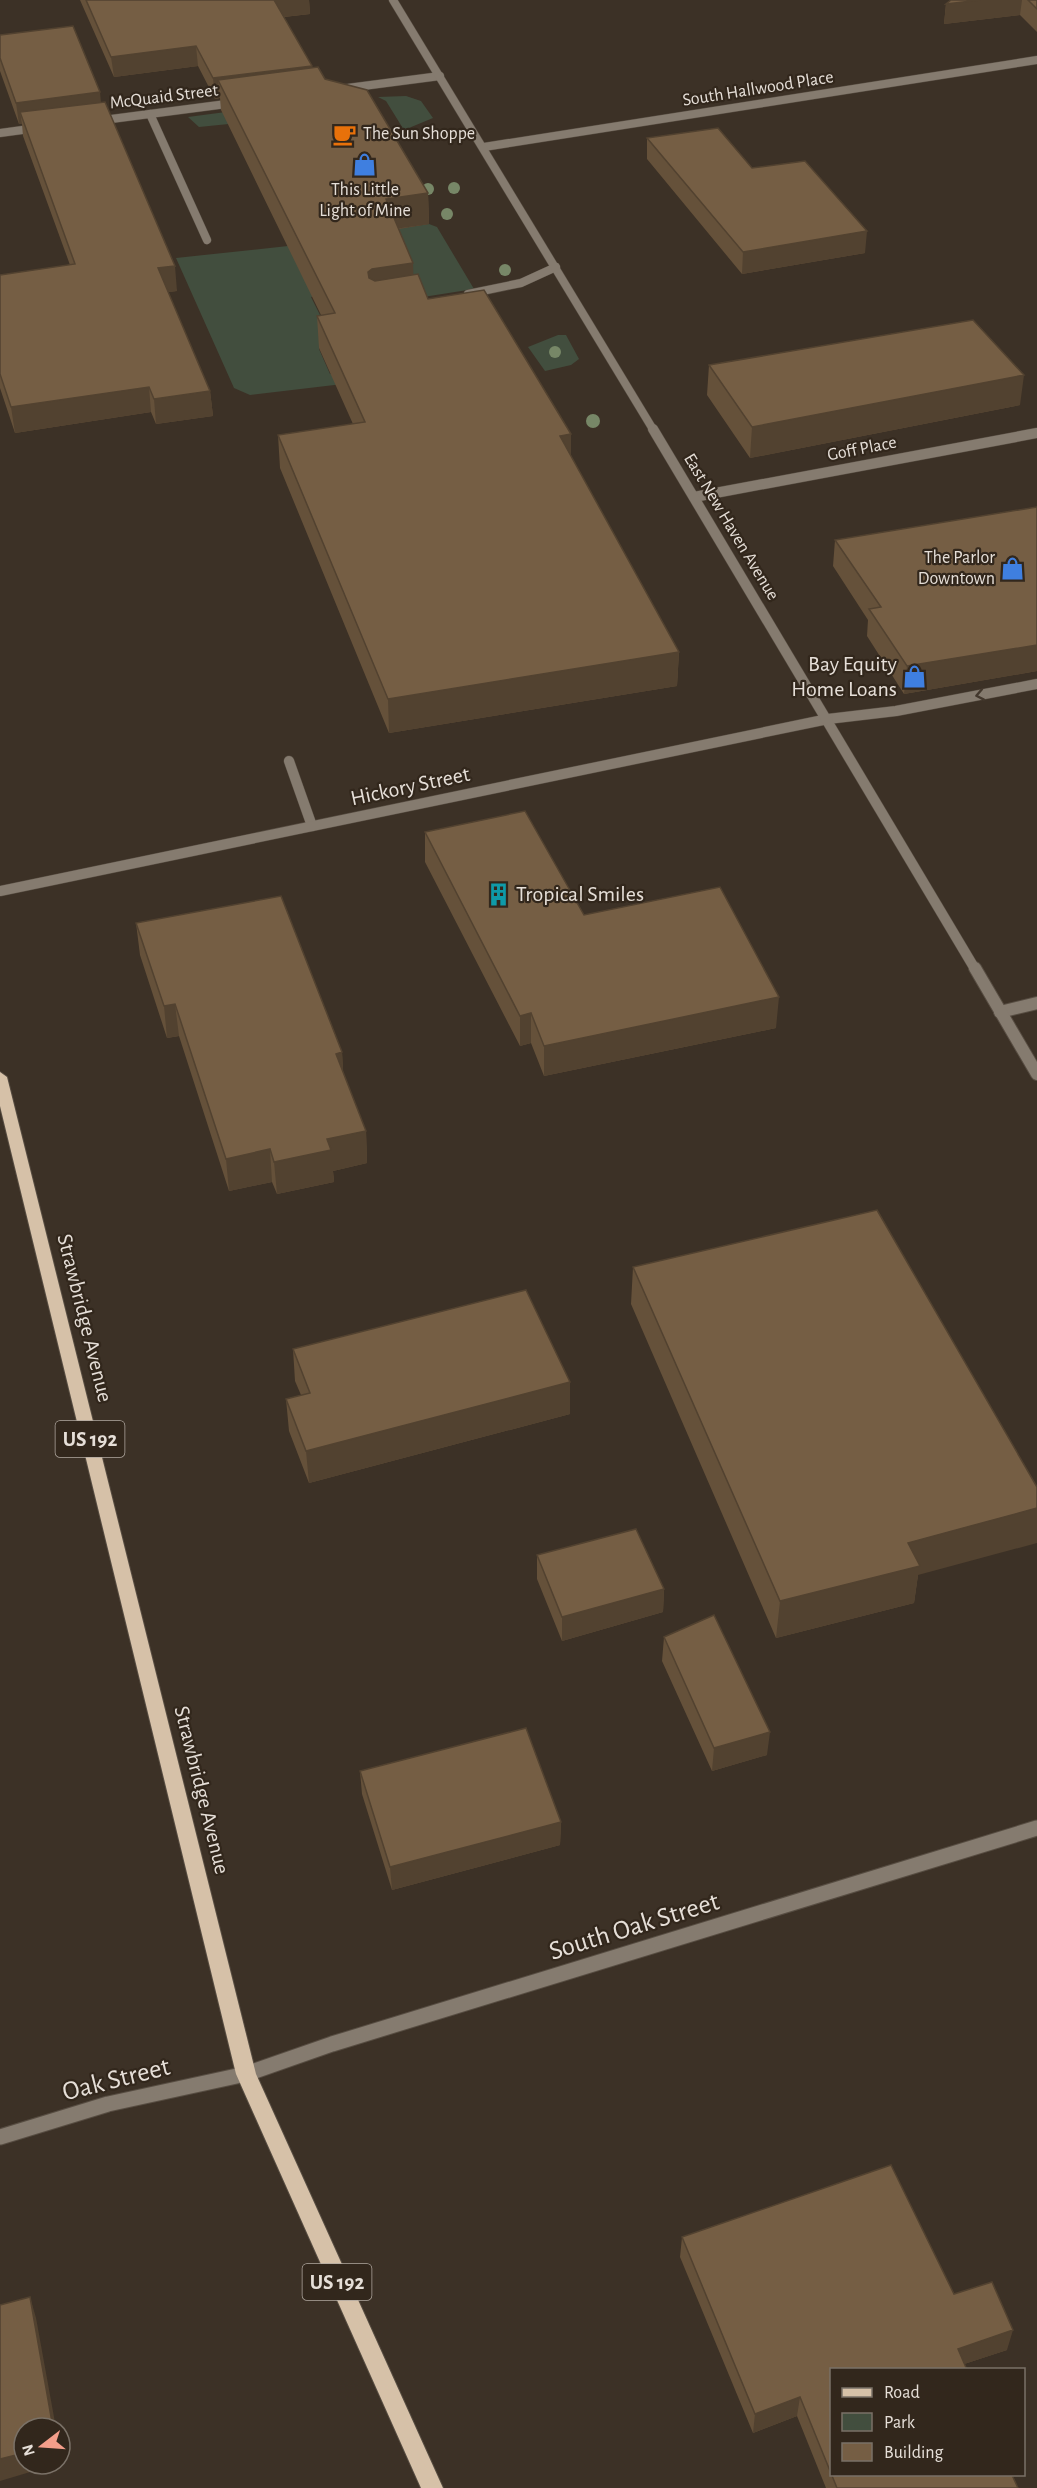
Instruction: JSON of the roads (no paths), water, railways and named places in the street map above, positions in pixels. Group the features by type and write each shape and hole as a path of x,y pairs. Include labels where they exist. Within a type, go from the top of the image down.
{"main road":[{"name":"Strawbridge Avenue","path":"0,1077 246,2074 432,2488"}],"street":[{"name":"East New Haven Avenue","path":"393,0 828,719 1037,1074"},
{"name":"South Hallwood Place","path":"484,147 1037,60"},
{"path":"335,90 440,76"},
{"name":"McQuaid Street","path":"81,123 242,102"},
{"path":"150,114 207,240"},
{"path":"0,133 46,127"},
{"path":"463,295 521,283 556,267"},
{"name":"Goff Place","path":"694,497 1037,433"},
{"name":"Hickory Street","path":"0,891 828,719 896,711 1037,684"},
{"path":"289,761 312,826"},
{"path":"1000,1012 1037,1003"},
{"name":"South Oak Street","path":"246,2074 332,2044 1037,1828"},
{"name":"Oak Street","path":"0,2137 108,2104 246,2074"}],"place":[{"name":"The Sun Shoppe","path":"345,134"},
{"name":"This Little Light of Mine","path":"365,164"},
{"name":"The Parlor Downtown","path":"1013,568"},
{"name":"Bay Equity Home Loans","path":"915,677"},
{"name":"Tropical Smiles","path":"498,894"}]}
